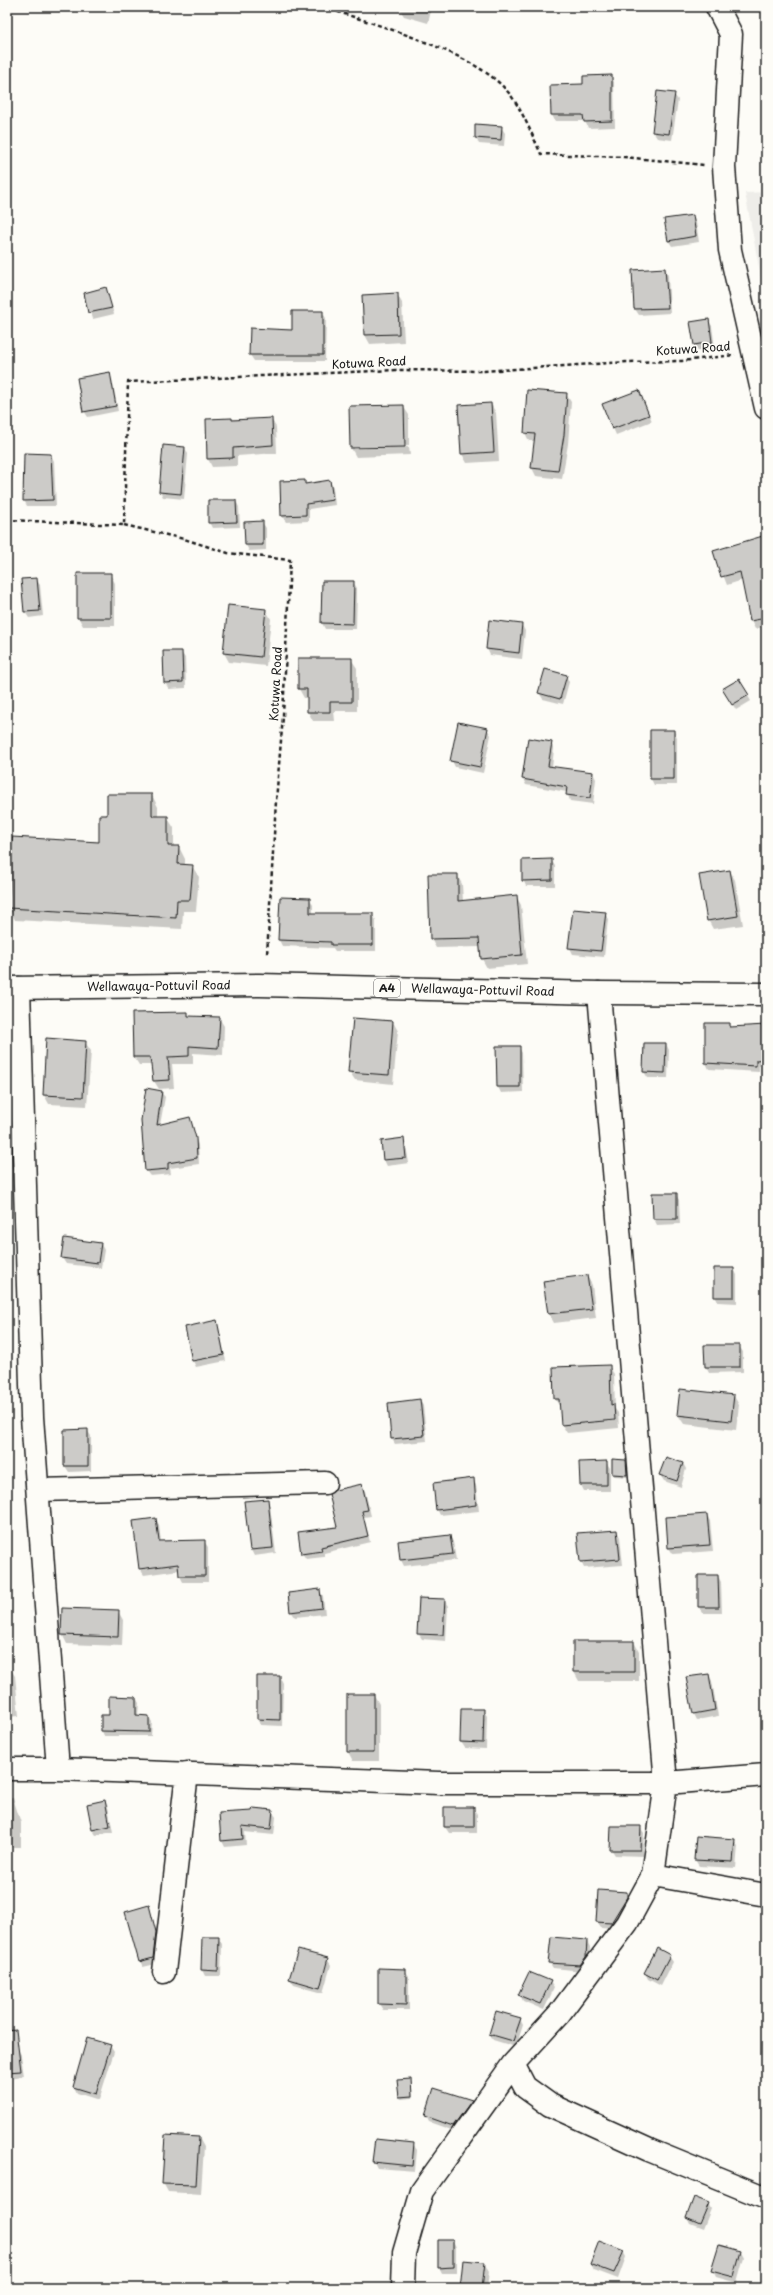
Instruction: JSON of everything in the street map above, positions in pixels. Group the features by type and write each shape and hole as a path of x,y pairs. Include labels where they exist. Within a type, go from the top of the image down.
{"main road":[{"path":"717,7 731,34 724,166 730,250 766,408"},
{"name":"Wellawaya-Pottuvil Road","path":"13,988 259,985 599,993 766,994"},
{"path":"13,988 32,1417 58,1769"},
{"path":"403,2288 404,2253 422,2192 513,2064 559,2014 627,1923 653,1876 666,1783 599,993"},
{"path":"38,1490 324,1483"},
{"path":"7,1769 188,1773 439,1783 666,1783 766,1775"},
{"path":"164,1972 188,1773"},
{"path":"653,1876 766,1896"},
{"path":"513,2064 526,2087 550,2105 649,2150 766,2198"}],"path":[{"path":"324,7 431,45 481,68 508,92 541,154 624,157 724,166"},
{"name":"Kotuwa Road","path":"124,525 128,382 396,370 483,371 627,362 682,361 754,353"},
{"name":"Kotuwa Road","path":"7,520 124,525 184,539 228,553 290,560 284,709 276,801 267,955"}],"shaded area":[{"path":"766,192 766,304 745,193"}],"building":[{"path":"612,75 612,121 584,122 583,115 551,115 550,85 583,84 583,76"},
{"path":"657,91 675,93 669,134 652,132"},
{"path":"475,124 502,126 501,140 475,138"},
{"path":"693,215 696,236 668,241 664,219"},
{"path":"665,268 668,308 634,309 632,270"},
{"path":"106,287 112,308 88,313 84,293"},
{"path":"398,293 399,334 364,335 362,295"},
{"path":"292,311 323,311 323,355 249,355 250,328 292,330"},
{"path":"709,319 712,342 694,345 690,322"},
{"path":"110,372 116,406 83,412 77,378"},
{"path":"527,390 567,393 564,435 558,471 531,468 535,434 524,433"},
{"path":"639,390 649,415 612,429 602,404"},
{"path":"491,403 494,452 461,454 458,405"},
{"path":"404,405 405,447 350,448 349,406"},
{"path":"232,418 232,420 272,418 273,445 233,448 233,458 207,459 206,419"},
{"path":"163,445 185,447 181,494 159,492"},
{"path":"24,453 51,454 53,500 23,501"},
{"path":"305,480 305,484 330,480 333,500 306,504 306,515 281,516 280,481"},
{"path":"208,500 236,500 237,522 208,523"},
{"path":"263,521 263,545 245,545 244,522"},
{"path":"766,535 766,618 750,621 740,572 721,577 713,551"},
{"path":"77,573 111,573 111,618 77,618"},
{"path":"37,578 40,611 24,612 21,579"},
{"path":"322,581 354,581 353,624 321,623"},
{"path":"228,605 266,609 261,657 223,653"},
{"path":"489,620 522,624 519,653 486,649"},
{"path":"163,651 182,651 183,682 164,683"},
{"path":"298,658 352,658 352,702 330,702 330,712 307,712 307,689 298,689"},
{"path":"545,669 567,675 560,699 538,693"},
{"path":"739,679 749,695 732,705 722,689"},
{"path":"458,722 488,728 480,767 450,761"},
{"path":"650,730 674,730 674,779 650,779"},
{"path":"528,738 552,742 548,766 593,772 590,798 566,795 567,787 522,779"},
{"path":"107,794 152,794 152,816 168,816 168,846 179,846 178,864 193,865 190,900 177,900 176,918 8,908 12,837 99,842 99,815 107,815"},
{"path":"552,859 552,880 522,881 522,860"},
{"path":"730,870 738,916 707,921 699,875"},
{"path":"428,874 458,874 458,901 517,895 522,955 481,959 479,938 430,939"},
{"path":"280,897 310,898 310,913 373,913 373,945 331,945 331,942 278,940"},
{"path":"573,909 606,912 601,951 568,948"},
{"path":"188,1012 188,1016 220,1017 218,1048 189,1046 189,1056 168,1057 170,1080 153,1081 150,1057 133,1057 132,1013"},
{"path":"353,1018 393,1021 389,1075 348,1072"},
{"path":"705,1023 730,1023 730,1027 766,1025 766,1059 756,1060 756,1066 705,1063"},
{"path":"46,1038 86,1041 83,1097 43,1095"},
{"path":"644,1043 666,1043 665,1073 643,1072"},
{"path":"496,1046 520,1046 520,1087 497,1087"},
{"path":"146,1088 162,1091 157,1125 190,1117 196,1138 197,1158 168,1163 168,1169 145,1171 141,1120"},
{"path":"404,1138 406,1158 383,1160 381,1141"},
{"path":"652,1193 677,1193 677,1219 653,1219"},
{"path":"64,1238 101,1243 98,1263 61,1258"},
{"path":"714,1268 734,1268 734,1297 714,1297"},
{"path":"587,1275 592,1309 548,1314 543,1281"},
{"path":"217,1320 224,1355 192,1361 185,1327"},
{"path":"704,1345 740,1345 740,1367 705,1367"},
{"path":"610,1365 611,1405 614,1404 615,1420 561,1425 559,1399 554,1399 553,1367"},
{"path":"680,1389 734,1395 731,1421 677,1415"},
{"path":"420,1399 424,1436 391,1439 388,1403"},
{"path":"88,1429 88,1466 64,1466 64,1430"},
{"path":"666,1457 683,1463 677,1481 659,1475"},
{"path":"612,1459 626,1460 627,1475 612,1474"},
{"path":"607,1461 607,1485 580,1485 579,1462"},
{"path":"474,1478 476,1505 436,1510 433,1483"},
{"path":"362,1484 368,1510 362,1511 368,1536 321,1547 322,1551 301,1554 298,1532 337,1527 329,1494 335,1490"},
{"path":"268,1499 273,1548 250,1550 244,1501"},
{"path":"707,1514 710,1545 668,1548 666,1517"},
{"path":"156,1518 159,1541 205,1540 205,1576 179,1576 178,1564 139,1569 133,1521"},
{"path":"617,1530 620,1559 580,1562 577,1533"},
{"path":"450,1535 453,1554 400,1560 398,1541"},
{"path":"698,1575 718,1575 719,1607 698,1607"},
{"path":"320,1589 322,1608 290,1612 288,1593"},
{"path":"419,1598 445,1599 443,1635 417,1634"},
{"path":"62,1608 119,1610 118,1637 61,1635"},
{"path":"573,1641 634,1641 634,1672 573,1672"},
{"path":"709,1674 715,1710 693,1714 686,1677"},
{"path":"257,1676 280,1676 280,1720 257,1719"},
{"path":"347,1694 374,1694 374,1752 347,1752"},
{"path":"109,1696 136,1697 136,1715 149,1716 149,1732 101,1731 101,1715 109,1715"},
{"path":"461,1709 484,1709 483,1743 460,1742"},
{"path":"105,1800 110,1826 92,1830 87,1804"},
{"path":"444,1807 474,1807 474,1827 444,1827"},
{"path":"253,1808 273,1810 271,1829 242,1826 243,1839 221,1841 219,1813 252,1811"},
{"path":"611,1826 641,1826 640,1850 610,1850"},
{"path":"696,1836 735,1839 733,1862 694,1860"},
{"path":"598,1890 627,1892 627,1897 611,1923 596,1922"},
{"path":"149,1905 156,1932 153,1958 139,1962 125,1912"},
{"path":"202,1937 219,1937 218,1971 201,1970"},
{"path":"551,1937 587,1940 586,1957 580,1965 548,1963"},
{"path":"657,1948 670,1955 657,1980 644,1973"},
{"path":"298,1950 328,1958 320,1988 289,1979"},
{"path":"378,1968 406,1969 406,2005 378,2004"},
{"path":"529,1972 551,1981 540,2004 518,1995"},
{"path":"496,2011 521,2018 513,2041 489,2034"},
{"path":"16,2030 21,2071 7,2072 7,2031"},
{"path":"87,2038 111,2045 96,2094 73,2087"},
{"path":"411,2079 412,2096 399,2097 397,2080"},
{"path":"434,2088 472,2100 453,2126 425,2116"},
{"path":"165,2135 199,2137 196,2185 162,2184"},
{"path":"375,2139 414,2143 412,2166 372,2162"},
{"path":"694,2197 709,2203 700,2224 686,2218"},
{"path":"438,2240 453,2240 453,2267 438,2268"},
{"path":"599,2241 624,2251 614,2273 590,2264"},
{"path":"719,2245 741,2251 734,2277 711,2271"},
{"path":"463,2260 485,2262 482,2288 460,2288"}]}
